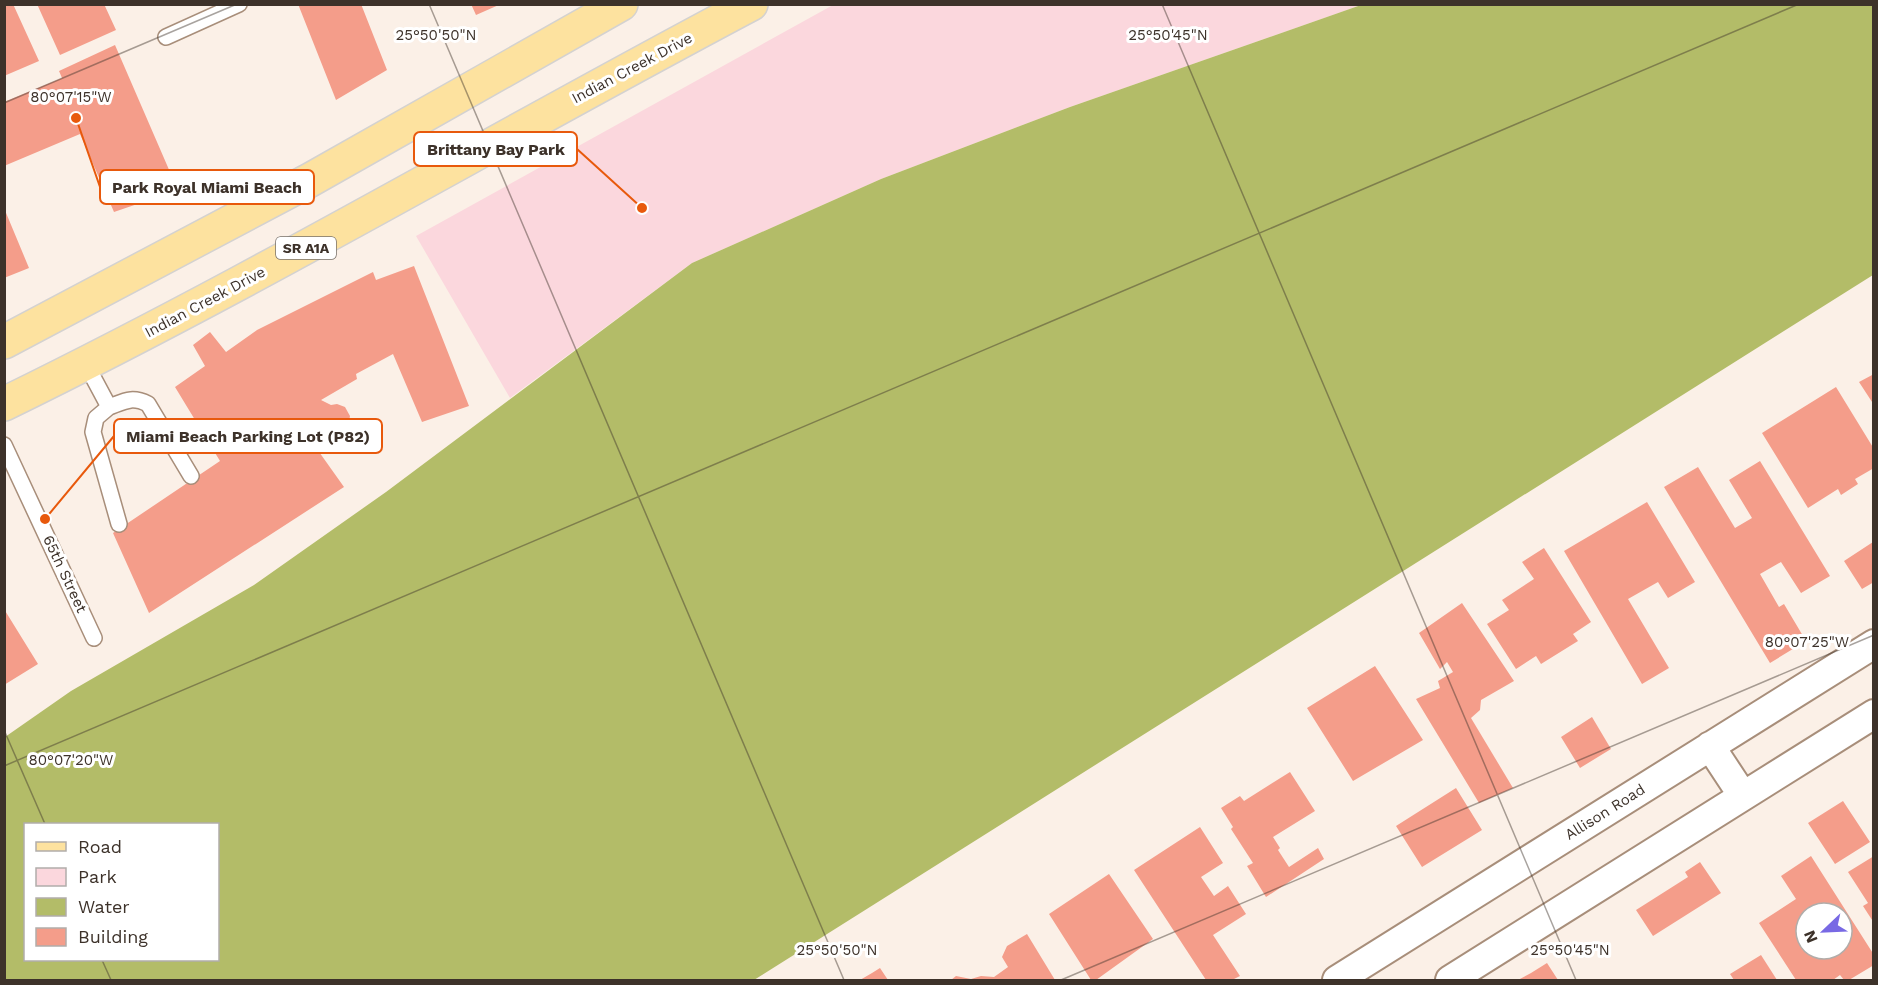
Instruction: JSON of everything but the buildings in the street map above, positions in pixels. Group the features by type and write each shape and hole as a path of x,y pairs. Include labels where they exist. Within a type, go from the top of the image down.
{"main road":[{"path":"4,342 310,180 621,4"},
{"name":"Indian Creek Drive","path":"4,404 86,364 316,243 602,83 751,4"}],"street":[{"name":"Allison Road","path":"1351,977 1710,746 1874,644"},
{"path":"1450,981 1874,714"},
{"path":"1710,746 1743,796"}],"lane":[{"path":"166,37 239,4"},
{"path":"86,364 109,407"},
{"path":"119,524 93,432 96,418 109,407 128,400 139,400 148,404 191,476"},
{"name":"65th Street","path":"4,445 94,638"}],"green space":[{"path":"833,5 1361,5 1070,107 881,179 692,263 510,398 416,236"}],"water":[{"path":"1361,5 1873,5 1873,275 754,980 5,980 5,737 71,691 254,585 386,492 692,263 881,179 1070,107"}],"place":[{"name":"Park Royal Miami Beach","path":"76,118"},
{"name":"Brittany Bay Park","path":"642,208"},
{"name":"Miami Beach Parking Lot (P82)","path":"45,519"}]}
